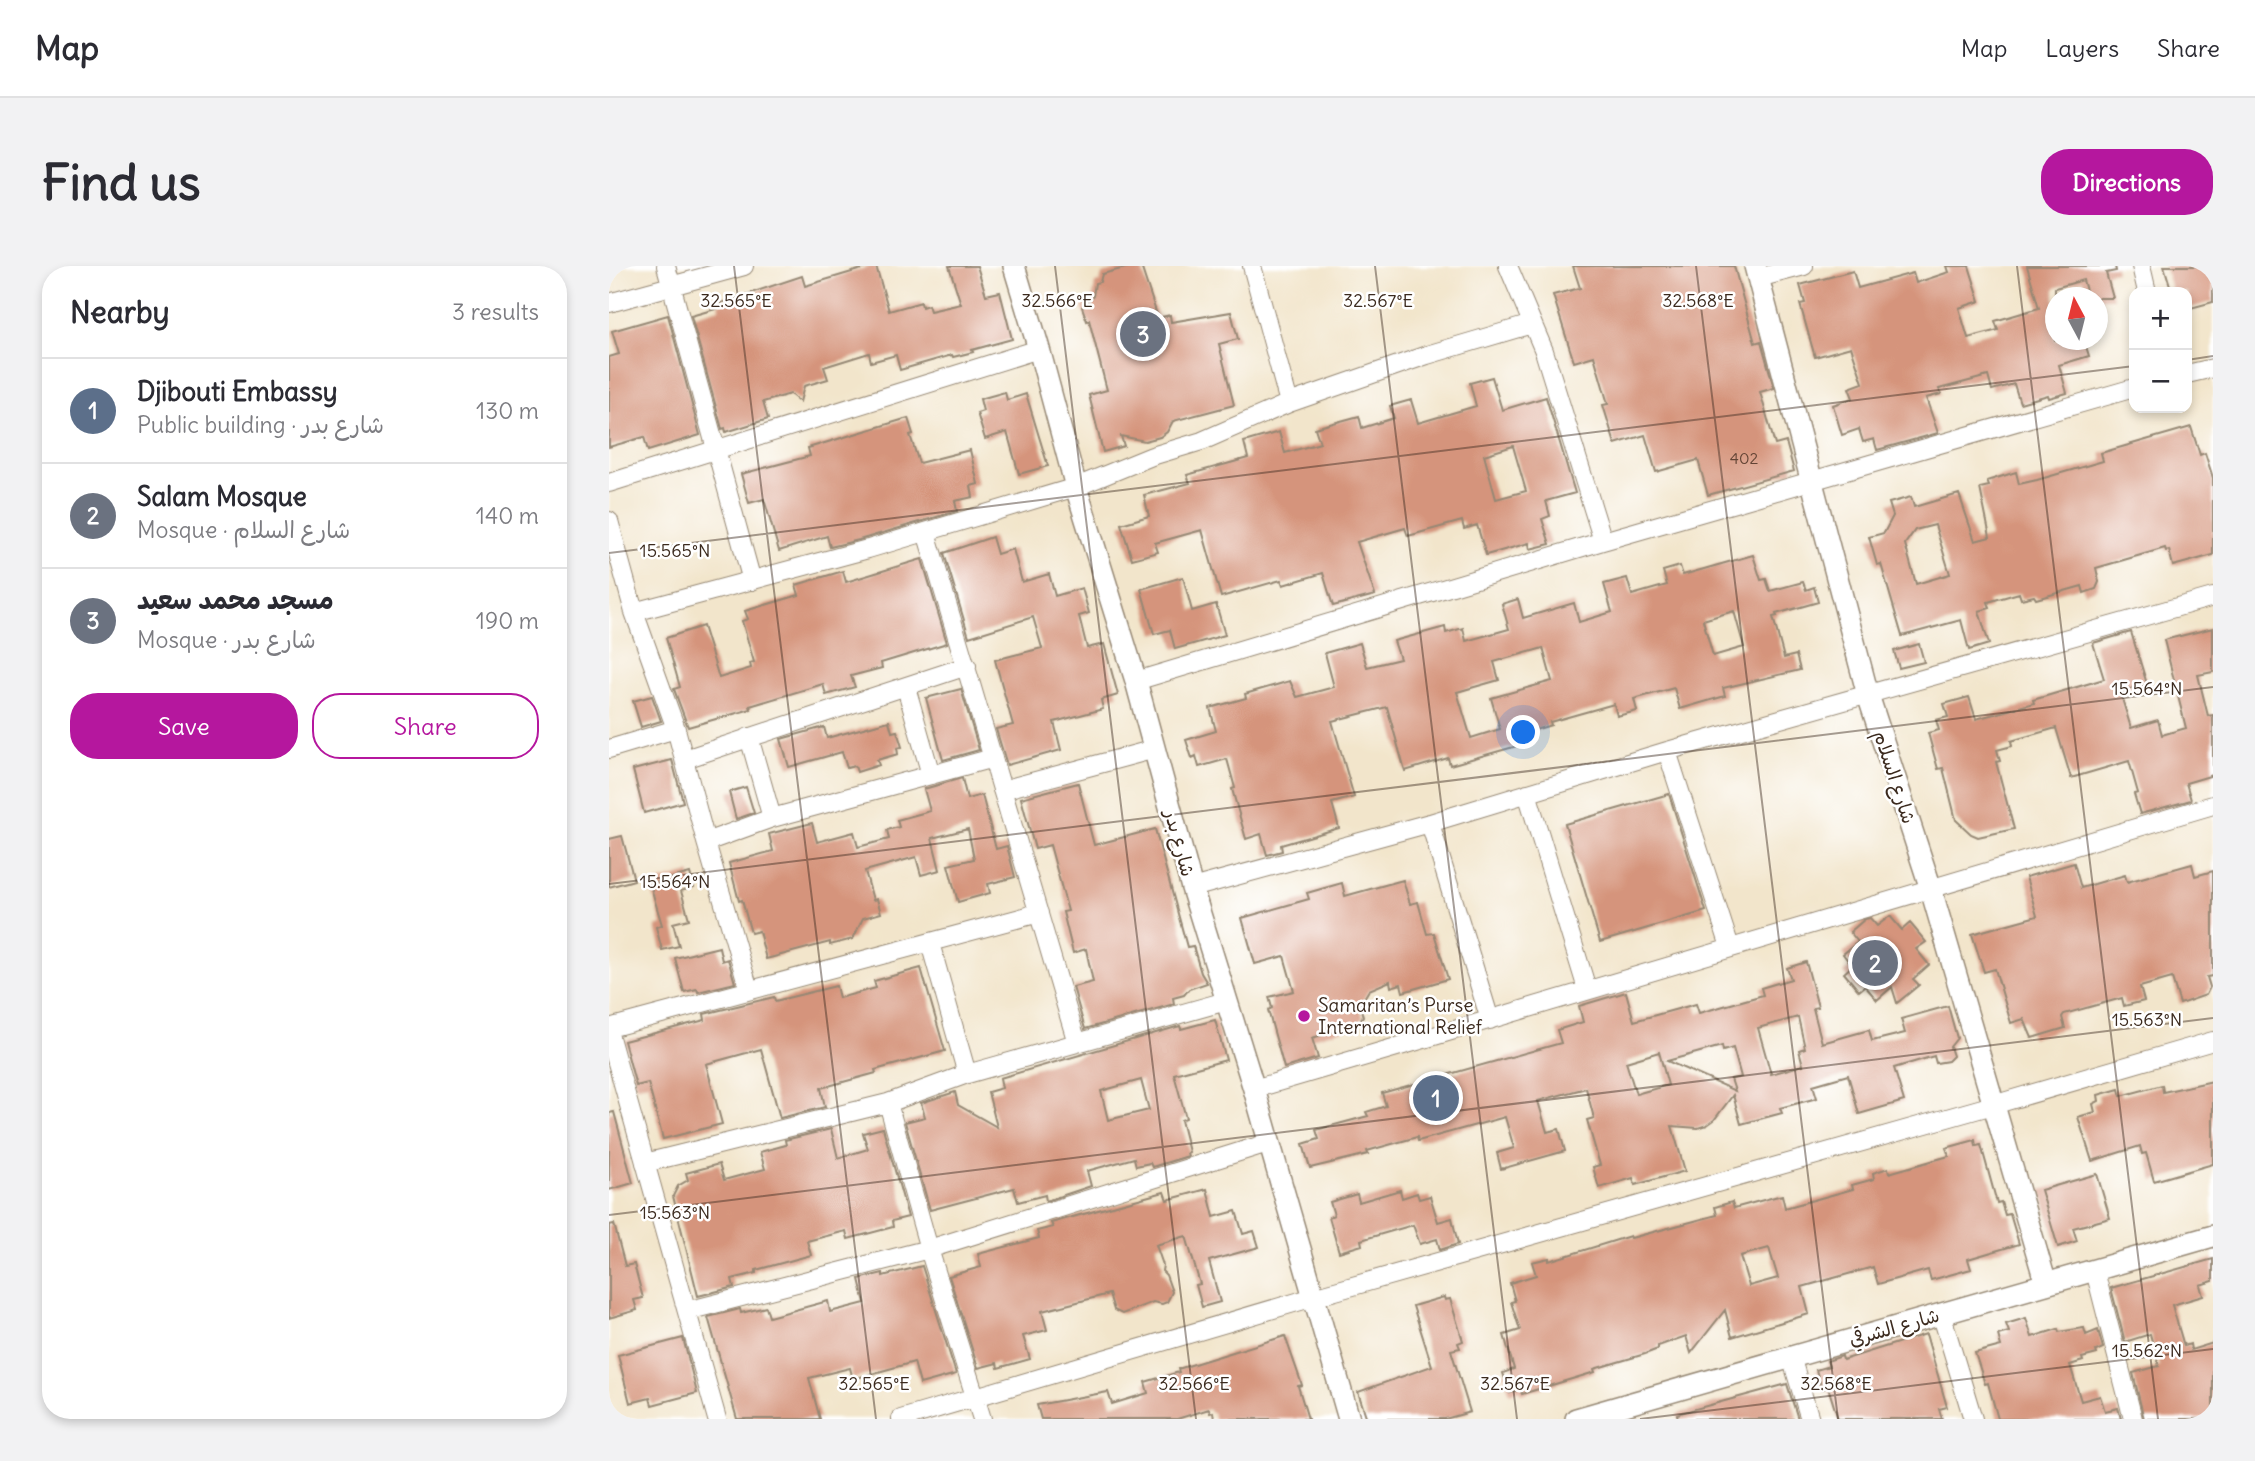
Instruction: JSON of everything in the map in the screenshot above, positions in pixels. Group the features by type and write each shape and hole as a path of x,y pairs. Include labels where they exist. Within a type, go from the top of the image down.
{"street":[{"path":"666,266 752,581"},
{"path":"609,303 744,266"},
{"name":"شارع بدر","path":"1014,266 1076,487 1136,681 1192,888 1254,1089 1349,1419"},
{"path":"1252,266 1289,403"},
{"path":"1508,266 1544,351 1603,541"},
{"path":"1756,272 1804,266"},
{"path":"2140,266 2146,287"},
{"name":"شارع السلام","path":"1756,272 1868,695 1930,886 2046,1284"},
{"path":"634,612 926,533 1076,487 1152,456 1202,441 1289,403 1427,355 1532,324"},
{"path":"609,483 1039,349"},
{"path":"2192,373 2213,368"},
{"path":"1136,681 1603,541 2129,389"},
{"path":"609,520 634,612 685,759 749,990"},
{"path":"926,533 1077,1043"},
{"path":"1192,888 1430,823 1667,751 2213,597"},
{"path":"685,759 967,666"},
{"path":"906,687 931,775"},
{"path":"609,749 676,729"},
{"path":"749,737 772,818"},
{"path":"1002,790 1154,749"},
{"path":"1667,751 1730,947"},
{"path":"706,842 772,818 993,758"},
{"path":"1527,793 1587,989"},
{"path":"1254,1089 1930,886 2213,805"},
{"path":"1430,823 1490,1020"},
{"path":"609,1028 1039,913"},
{"path":"930,943 967,1074"},
{"path":"645,1163 888,1103 967,1074 1226,1001"},
{"path":"609,1034 613,1061 645,1163 717,1419"},
{"path":"901,1419 1314,1297 2213,1041"},
{"path":"888,1103 929,1249 982,1419"},
{"path":"687,1311 929,1249 1268,1143"},
{"name":"شارع الشرقي","path":"1576,1419 2213,1236"},
{"path":"2095,1271 2133,1419"},
{"path":"1941,1313 1973,1419"},
{"path":"1791,1357 1810,1419"}],"building":[{"path":"876,266 889,311 921,302 922,307 928,305 930,311 961,304 949,266 977,266 986,295 1000,292 1012,339 972,350 973,352 953,357 952,355 900,370 896,355 871,362 869,353 824,367 828,379 804,386 800,402 790,394 763,402 768,419 726,432 725,428 722,429 691,316 719,308 718,304 802,276 805,286"},
{"path":"1141,266 1158,318 1170,315 1171,322 1231,312 1238,339 1219,344 1234,405 1173,421 1167,432 1160,437 1145,441 1121,436 1124,446 1103,452 1089,395 1107,390 1089,320 1087,321 1082,307 1093,296 1095,283 1100,282 1102,274"},
{"path":"1573,266 1734,266 1755,343 1761,341 1774,388 1760,392 1775,445 1786,442 1794,471 1708,495 1698,460 1656,472 1645,435 1615,444 1603,405 1608,404 1594,356 1574,362 1553,295 1580,288"},
{"path":"1947,266 1969,266 1980,301 1959,308 1968,338 1998,330 1995,321 2039,308 2027,266 2115,266 2116,271 2106,273 2113,298 2108,298 2108,287 2085,287 2083,280 2058,287 2045,287 2045,350 2087,350 2089,356 2059,365 2067,393 2020,403 2014,384 1992,390 1988,376 1939,389 1941,394 1926,398 1938,433 1877,450 1874,439 1863,442 1859,429 1842,435 1833,405 1853,398 1849,388 1863,383 1851,347 1815,357 1800,304 1805,303 1800,285 1853,271 1858,288 1913,273 1916,283 1949,272"},
{"path":"2164,266 2213,266 2213,302 2192,308 2192,287 2170,287"},
{"path":"668,315 700,435 648,451 644,437 609,447 609,357 619,354 612,331"},
{"path":"1492,377 1502,410 1546,397 1575,493 1546,501 1550,516 1542,519 1550,544 1530,549 1529,543 1486,555 1477,525 1464,529 1462,521 1408,536 1405,528 1357,542 1375,595 1333,606 1323,573 1283,585 1281,580 1221,597 1202,530 1155,543 1158,552 1132,559 1121,524 1149,516 1144,495 1190,483 1187,475 1248,458 1244,442 1279,432 1285,453 1320,443 1315,428 1359,416 1362,428 1394,418 1390,406 1411,400 1418,423 1476,406 1470,383","holes":["1513,446 1526,491 1496,499 1484,455"]},
{"path":"1005,392 1007,400 1026,394 1048,466 1019,474 1007,432 985,439 977,413 983,411 980,399"},
{"path":"908,418 919,463 970,450 978,484 971,486 973,497 955,501 957,511 859,540 830,547 827,536 779,551 764,499 749,503 741,474 810,456 808,448"},
{"path":"2191,427 2200,455 2205,453 2213,478 2213,555 2173,566 2169,550 2166,551 2165,548 2096,568 2099,582 2096,589 2084,593 2082,586 2036,599 2034,596 2021,599 2019,593 1988,602 1990,608 1979,611 1989,644 1969,650 1961,620 1902,636 1881,564 1877,565 1869,537 1884,533 1893,516 1889,503 1911,497 1914,507 1959,494 1975,541 1990,537 1980,488 1989,486 1987,481 2016,472 2019,484 2037,480 2103,461 2101,453","holes":["1935,525 1950,574 1916,584 1905,544 1915,530"]},
{"path":"992,537 997,554 1013,549 1022,582 1049,574 1055,596 1082,588 1089,613 1079,616 1087,648 1104,644 1118,695 1101,700 1103,709 1054,722 1061,750 1007,765 996,729 1013,725 995,660 1042,648 1033,617 969,637 944,553"},
{"path":"1753,555 1761,580 1766,579 1770,591 1803,582 1806,590 1814,587 1818,602 1773,617 1784,658 1796,655 1800,670 1723,688 1725,696 1680,709 1674,688 1634,699 1637,711 1617,716 1614,704 1550,722 1551,725 1515,736 1517,746 1450,765 1448,758 1405,771 1387,707 1332,721 1354,797 1332,803 1339,828 1281,845 1282,851 1267,855 1261,834 1246,839 1227,759 1199,767 1196,756 1192,758 1186,740 1216,731 1210,708 1290,681 1297,697 1334,687 1325,653 1360,643 1367,667 1400,659 1394,641 1445,627 1446,633 1463,628 1466,641 1509,629 1502,604 1518,599 1523,618 1574,603 1579,622 1612,612 1604,584 1627,578 1632,595 1667,585 1663,571 1680,566 1683,575","holes":["1734,611 1744,647 1713,656 1703,620","1543,648 1552,681 1491,698 1500,729 1471,738 1457,692 1499,680 1494,662"]},
{"path":"922,559 947,643 881,663 882,668 851,676 855,687 826,695 823,684 688,727 674,689 680,687 666,638 703,626 719,678 751,668 750,663 754,662 742,621 748,619 745,611 799,595 796,585 843,571 846,582"},
{"path":"1183,577 1192,611 1216,604 1225,635 1175,649 1170,630 1154,634 1141,589"},
{"path":"2213,628 2213,672 2198,675 2208,716 2213,715 2213,775 2186,783 2191,800 2140,814 2134,794 2138,793 2129,761 2071,778 2056,728 2011,741 2012,746 1997,750 2000,761 1996,762 2014,829 1978,837 1956,820 1943,768 1938,769 1928,733 1939,730 1936,720 1948,717 1944,704 1969,697 1976,719 2104,679 2093,643 2131,632 2147,684 2120,692 2131,728 2158,720 2162,735 2186,728 2164,640"},
{"path":"1919,644 1924,662 1899,668 1894,651"},
{"path":"961,689 979,750 943,760 926,698"},
{"path":"652,696 661,721 641,727 633,701"},
{"path":"889,721 892,732 897,731 902,747 897,748 898,754 877,760 879,765 857,772 855,766 847,768 842,752 789,767 781,739 824,727 827,738"},
{"path":"672,760 683,802 644,813 633,770"},
{"path":"962,778 967,799 982,795 996,849 1007,846 1015,877 988,884 990,893 958,902 948,865 974,859 968,829 932,838 940,870 921,875 916,857 865,871 873,900 877,899 881,913 863,918 853,939 830,945 830,942 766,959 759,931 751,933 729,863 773,851 769,834 812,823 817,842 854,832 858,847 889,839 887,830 899,827 897,820 930,811 924,789"},
{"path":"1078,783 1094,845 1155,829 1187,947 1193,946 1207,983 1173,998 1174,1004 1085,1029 1073,987 1093,982 1086,949 1073,953 1063,912 1068,911 1050,845 1035,849 1021,798"},
{"path":"746,787 754,813 736,819 729,792"},
{"path":"1669,794 1706,911 1600,942 1565,824"},
{"path":"622,836 634,880 609,887 609,839"},
{"path":"2074,863 2081,888 2125,875 2127,882 2192,864 2195,876 2213,871 2213,976 2207,977 2210,987 2206,995 2180,1004 2172,978 2140,987 2144,1001 2124,1006 2122,998 2064,1014 2062,1017 2065,1028 2032,1038 2024,1019 2011,1023 1995,969 1984,972 1972,934 2037,916 2026,877"},
{"path":"690,873 694,887 681,891 689,919 673,923 679,946 662,950 656,927 662,925 650,884"},
{"path":"1403,880 1410,904 1418,902 1427,934 1434,933 1448,979 1403,992 1401,984 1391,987 1390,981 1369,990 1360,1005 1363,1017 1357,1025 1312,1038 1318,1058 1284,1068 1268,1010 1272,1008 1269,997 1294,991 1284,956 1255,964 1242,918 1309,899 1307,893 1342,883 1345,896"},
{"path":"1890,916 1902,930 1910,923 1926,942 1916,949 1929,965 1913,979 1919,985 1897,1003 1892,987 1877,1000 1865,986 1859,991 1844,973 1852,966 1843,954 1858,942 1850,932 1865,919 1870,918 1877,926"},
{"path":"719,947 722,961 728,959 735,983 698,992 697,989 684,992 675,958"},
{"path":"1806,962 1818,1007 1813,1008 1822,1043 1869,1030 1872,1041 1905,1033 1901,1019 1948,1006 1957,1038 1950,1047 1953,1056 1948,1061 1936,1063 1934,1056 1894,1068 1904,1101 1859,1114 1848,1075 1813,1085 1817,1098 1780,1108 1782,1113 1741,1124 1733,1095 1707,1125 1698,1128 1672,1126 1685,1171 1635,1185 1633,1178 1599,1188 1593,1167 1600,1165 1587,1120 1594,1118 1586,1088 1538,1101 1547,1132 1559,1129 1565,1151 1501,1169 1497,1153 1514,1148 1505,1117 1418,1141 1417,1137 1367,1151 1368,1154 1310,1168 1303,1144 1319,1139 1316,1130 1368,1116 1366,1112 1386,1106 1382,1093 1561,1043 1557,1030 1583,1022 1579,1006 1626,992 1634,1021 1696,1004 1699,1013 1763,995 1761,988 1791,979 1787,968","holes":["1798,1017 1805,1048 1799,1050 1803,1065 1771,1074 1758,1028","1722,1046 1723,1051 1733,1048 1741,1077 1731,1079 1735,1091 1667,1061","1659,1052 1668,1085 1636,1094 1626,1062"]},
{"path":"921,968 945,1051 821,1088 825,1107 780,1118 761,1049 706,1064 722,1124 663,1139 648,1083 636,1086 624,1041 705,1020 704,1014 774,997 775,1001 836,986 839,998 876,988 874,981"},
{"path":"1215,1020 1226,1060 1174,1074 1186,1118 1181,1120 1188,1156 1152,1167 1150,1163 1136,1166 1134,1158 1087,1171 1091,1186 1046,1201 1045,1195 1018,1202 1014,1188 930,1210 905,1122 925,1117 921,1103 955,1092 958,1105 997,1127 988,1092 1002,1088 1000,1078 1180,1026 1181,1029","holes":["1141,1080 1149,1110 1108,1120 1101,1091"]},
{"path":"2213,1081 2213,1164 2154,1181 2146,1153 2142,1154 2140,1146 2092,1161 2078,1117 2095,1112 2093,1104 2099,1101 2098,1095 2119,1089 2121,1096 2162,1085 2163,1092"},
{"path":"614,1112 633,1183 609,1190 609,1113"},
{"path":"883,1128 908,1217 892,1221 893,1227 848,1239 846,1231 807,1241 811,1255 756,1270 756,1273 732,1279 734,1287 698,1296 673,1196 678,1186 688,1180 686,1173 719,1164 724,1180 765,1169 760,1152 786,1145 785,1140 831,1129 838,1158 868,1149 863,1133"},
{"path":"1975,1140 1976,1146 1981,1145 1997,1203 2001,1202 2005,1215 2010,1214 2019,1244 1968,1259 1971,1269 1931,1280 1928,1270 1878,1284 1873,1267 1802,1287 1809,1314 1732,1337 1725,1310 1691,1353 1686,1336 1645,1354 1594,1369 1595,1372 1522,1394 1520,1389 1510,1393 1503,1373 1514,1369 1504,1335 1520,1330 1511,1302 1515,1301 1510,1283 1536,1275 1532,1262 1549,1258 1549,1261 1630,1236 1631,1238 1717,1215 1715,1207 1732,1202 1734,1208 1782,1195 1785,1208 1853,1189 1852,1185 1874,1179 1873,1173 1888,1168 1889,1173 1949,1156 1946,1148","holes":["1769,1248 1778,1278 1749,1286 1740,1256"]},
{"path":"2097,1174 2110,1218 2073,1228 2077,1241 2058,1247 2041,1190"},
{"path":"1207,1189 1214,1217 1236,1211 1243,1234 1254,1231 1259,1247 1209,1261 1220,1302 1202,1307 1196,1285 1200,1284 1186,1236 1156,1245 1163,1265 1162,1271 1172,1292 1167,1302 1153,1302 1122,1314 1114,1310 1109,1294 1042,1311 1047,1330 1023,1336 1030,1359 998,1368 997,1363 978,1368 949,1276 981,1267 978,1254 1039,1238 1037,1231 1053,1227 1051,1223 1164,1192 1167,1200"},
{"path":"1400,1190 1402,1198 1417,1193 1419,1199 1430,1196 1438,1222 1452,1218 1458,1244 1440,1250 1437,1239 1420,1244 1413,1225 1361,1240 1362,1245 1339,1252 1329,1217 1334,1215 1330,1202 1357,1194 1359,1202"},
{"path":"614,1224 625,1266 634,1264 643,1298 634,1300 637,1310 609,1318 609,1225"},
{"path":"2213,1259 2213,1281 2200,1285 2203,1296 2172,1305 2184,1346 2190,1344 2191,1350 2213,1343 2213,1419 2144,1419 2133,1373 2159,1366 2150,1334 2125,1342 2111,1288"},
{"path":"922,1266 956,1374 920,1384 914,1362 853,1379 850,1368 809,1378 820,1419 737,1419 708,1317 740,1309 741,1313 766,1307 769,1317 828,1301 830,1312 865,1303 859,1279"},
{"path":"1444,1297 1445,1300 1450,1299 1463,1341 1458,1343 1460,1348 1451,1350 1470,1412 1445,1419 1367,1419 1358,1392 1432,1366 1413,1306"},
{"path":"2026,1318 2032,1337 2058,1329 2059,1332 2084,1328 2086,1335 2098,1330 2103,1348 2096,1351 2097,1354 2070,1365 2081,1401 2100,1396 2105,1411 2118,1408 2121,1419 1998,1419 1988,1383 1985,1384 1975,1353 2001,1346 1998,1335 2009,1332 2006,1324"},
{"path":"1926,1334 1947,1407 1939,1409 1942,1419 1838,1419 1828,1387 1822,1389 1816,1370 1829,1366 1827,1361 1842,1356 1843,1360"},
{"path":"1285,1336 1302,1385 1298,1386 1308,1419 1214,1419 1213,1412 1210,1413 1209,1409 1177,1419 1041,1419 1037,1405 1108,1392 1112,1404 1148,1393 1145,1382 1179,1372 1178,1369"},
{"path":"683,1338 697,1393 652,1405 650,1398 630,1403 618,1355"},
{"path":"1787,1384 1798,1419 1678,1419 1677,1414"}],"place":[{"name":"مسجد محمد سعيد","path":"1143,334"},
{"name":"Salam Mosque","path":"1875,963"},
{"name":"Samaritan’s Purse International Relief","path":"1304,1016"},
{"name":"Djibouti Embassy","path":"1436,1098"}]}
